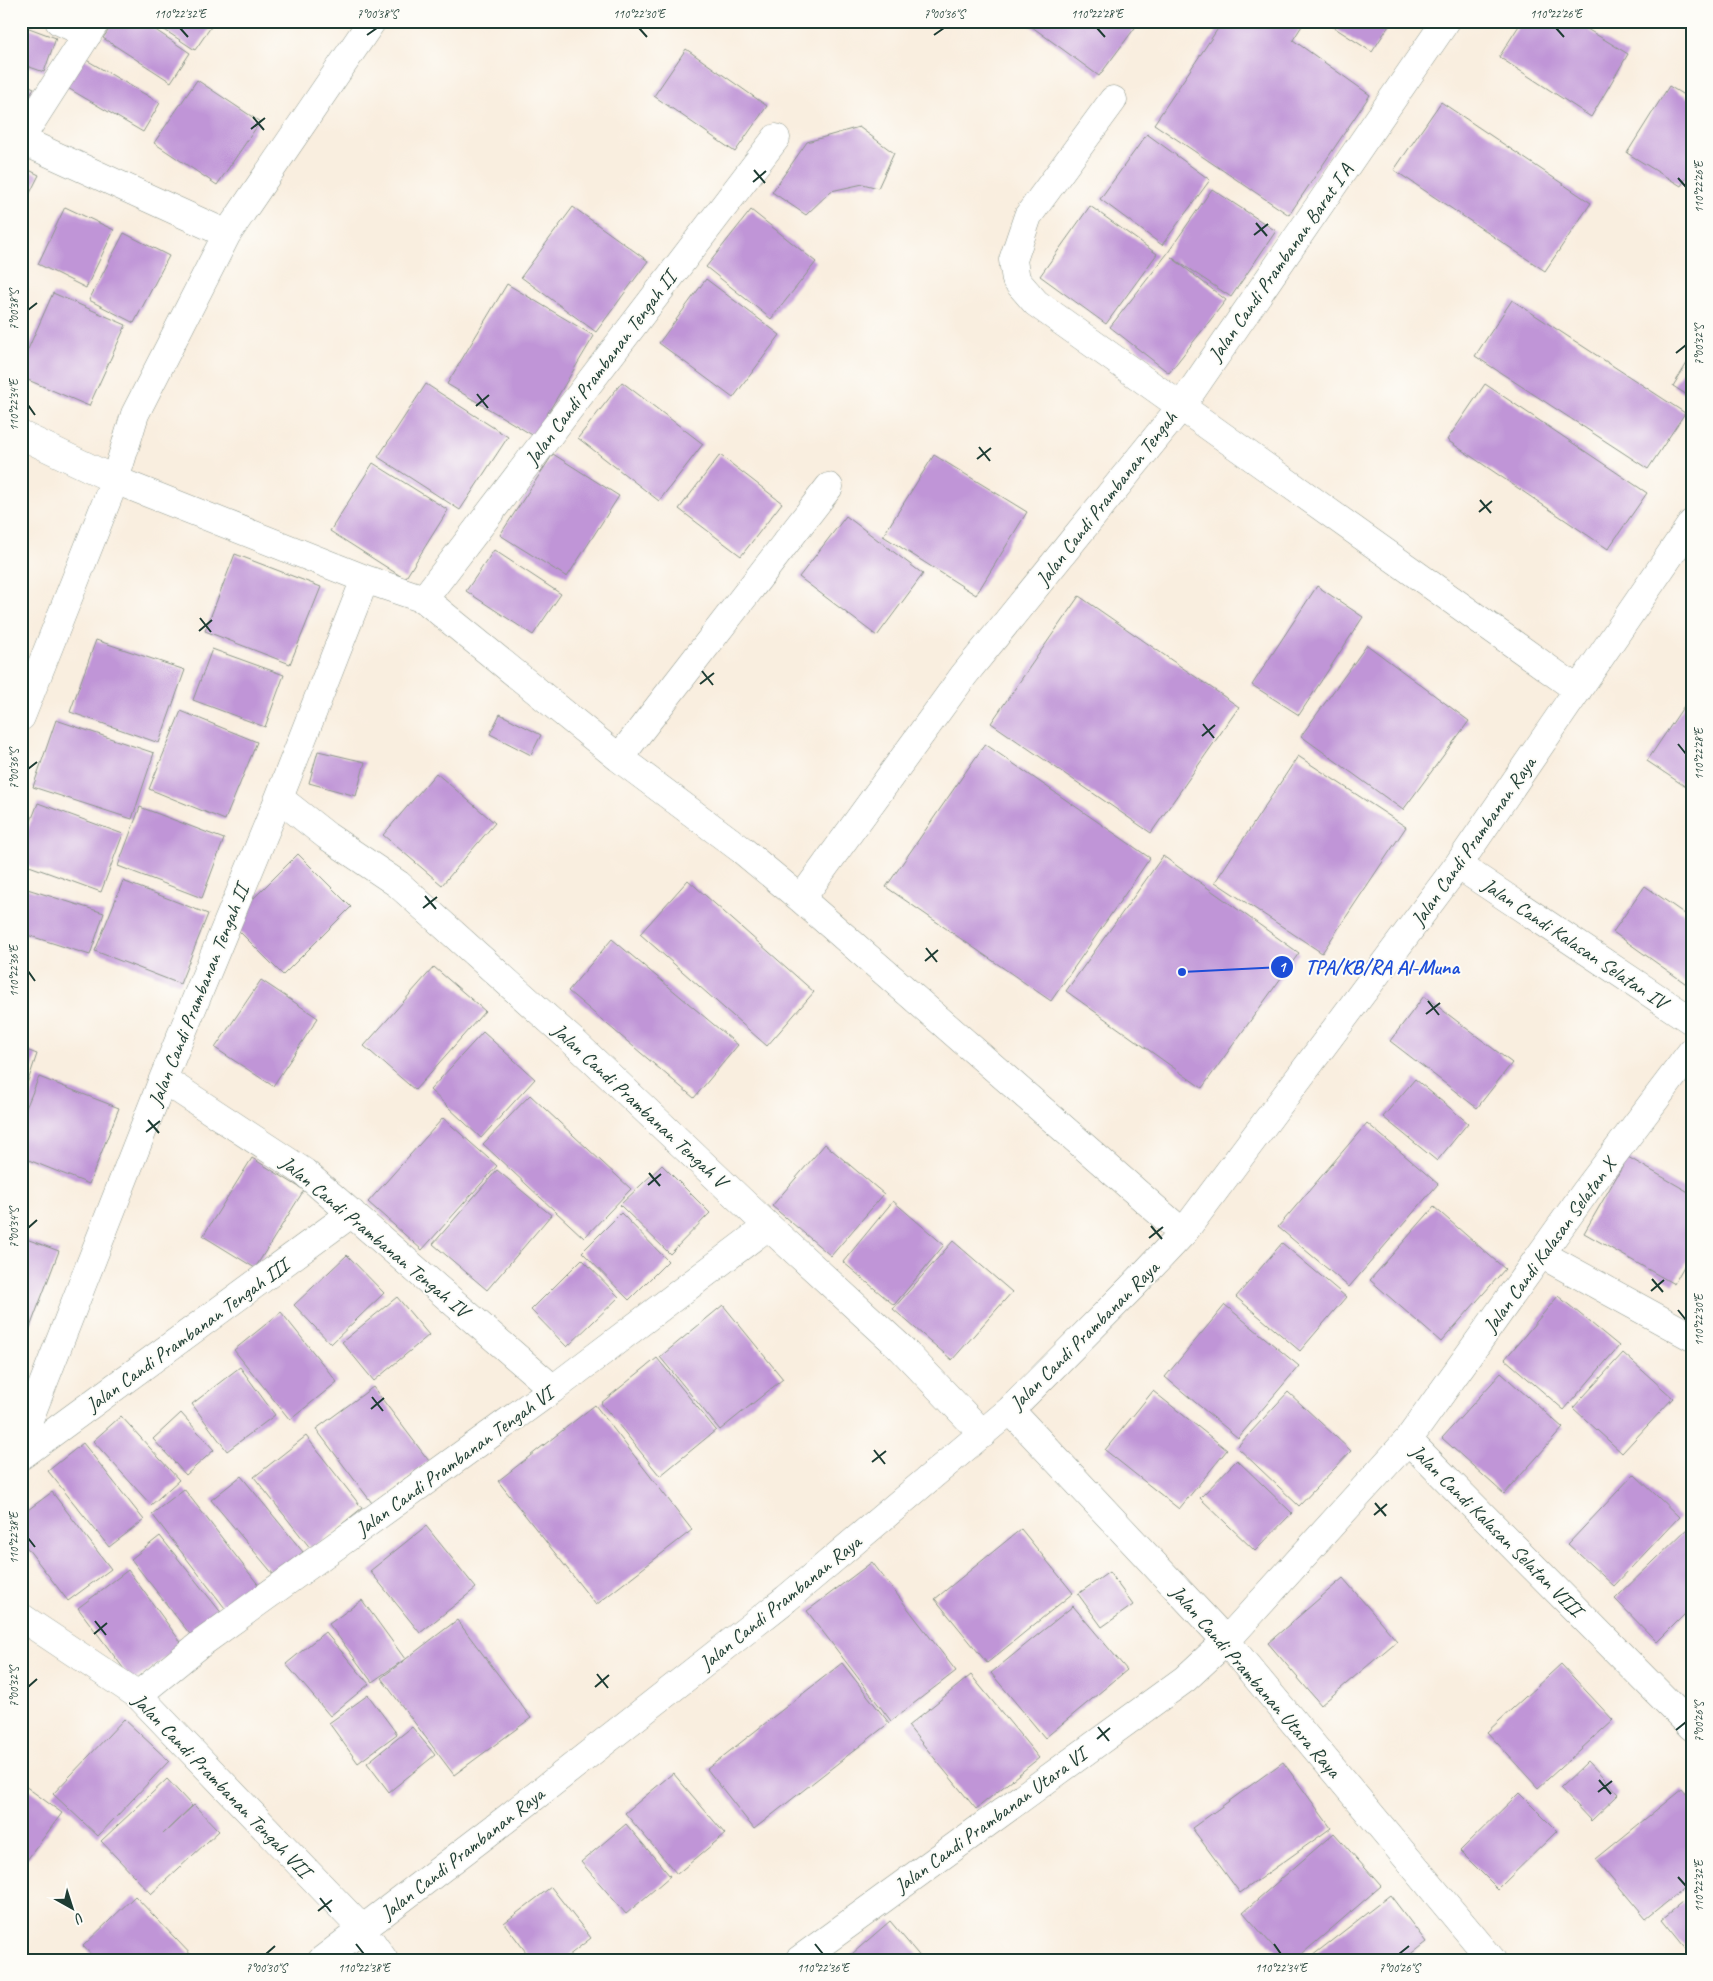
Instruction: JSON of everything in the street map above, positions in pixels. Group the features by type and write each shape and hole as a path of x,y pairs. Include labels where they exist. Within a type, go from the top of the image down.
{"street":[{"path":"59,21 92,28 21,139 228,234"},
{"path":"21,717 115,480 135,414 228,234 372,21"},
{"name":"Jalan Candi Prambanan Barat I A","path":"1180,408 1382,117 1446,21"},
{"name":"Jalan Candi Prambanan Tengah","path":"801,899 964,674 1180,408 1036,303 1016,280 1013,260 1028,216 1113,100"},
{"name":"Jalan Candi Prambanan Tengah II","path":"424,599 776,138"},
{"path":"1180,408 1578,690"},
{"path":"21,435 115,480 365,579 424,599 619,758 742,850 801,899 1183,1233"},
{"path":"619,758 829,487"},
{"name":"Jalan Candi Prambanan Raya","path":"322,1960 364,1930 786,1599 1010,1410 1132,1287 1183,1233 1458,865 1692,523"},
{"name":"Jalan Candi Prambanan Tengah II","path":"21,1440 163,1079 279,798 365,579"},
{"name":"Jalan Candi Prambanan Tengah V","path":"279,798 327,836 398,884 575,1043 768,1226 900,1347 982,1434"},
{"name":"Jalan Candi Kalasan Selatan IV","path":"1458,865 1692,1021"},
{"name":"Jalan Candi Kalasan Selatan X","path":"1408,1440 1586,1191 1692,1051"},
{"name":"Jalan Candi Prambanan Tengah IV","path":"163,1079 304,1172 553,1389"},
{"name":"Jalan Candi Prambanan Tengah III","path":"21,1456 352,1213"},
{"name":"Jalan Candi Prambanan Tengah VI","path":"138,1695 203,1642 553,1389 768,1226"},
{"path":"1541,1254 1692,1337"},
{"name":"Jalan Candi Prambanan Utara Raya","path":"1010,1410 1226,1641 1492,1960"},
{"name":"Jalan Candi Kalasan Selatan VIII","path":"1226,1641 1408,1440 1692,1727"},
{"name":"Jalan Candi Prambanan Tengah VII","path":"21,1617 138,1695 364,1930"},
{"name":"Jalan Candi Prambanan Utara VI","path":"798,1960 1186,1679 1226,1641"},
{"path":"364,1930 384,1960"}],"building":[{"path":"115,21 142,21 190,53 171,82 103,38"},
{"path":"151,21 215,21 195,50"},
{"path":"1024,21 1140,21 1099,76"},
{"path":"1223,21 1305,21 1293,40 1370,95 1289,215 1154,124"},
{"path":"1324,21 1392,21 1372,52"},
{"path":"1522,21 1574,21 1628,54 1591,117 1499,57"},
{"path":"21,25 56,38 44,72 21,64"},
{"path":"686,49 767,106 735,152 654,96"},
{"path":"83,58 160,103 143,132 66,87"},
{"path":"197,80 260,122 217,185 154,143"},
{"path":"21,82 34,88 21,109"},
{"path":"1669,86 1692,100 1692,169 1681,186 1627,153"},
{"path":"1441,102 1591,203 1545,271 1394,170"},
{"path":"859,127 894,153 878,188 863,184 831,191 806,215 772,192 807,142"},
{"path":"1147,134 1210,180 1162,245 1100,199"},
{"path":"21,166 39,175 21,211"},
{"path":"1212,189 1276,231 1231,297 1171,257 1226,300 1169,373 1110,327 1167,254"},
{"path":"1090,206 1157,254 1106,324 1040,276"},
{"path":"65,207 114,230 86,288 38,264"},
{"path":"573,207 648,261 596,332 521,277"},
{"path":"751,210 816,262 771,319 706,267"},
{"path":"124,233 169,256 134,323 89,300"},
{"path":"706,279 780,335 733,398 659,343"},
{"path":"507,284 594,336 534,436 447,384"},
{"path":"21,285 28,287 21,304"},
{"path":"53,293 126,325 89,406 21,377 21,365"},
{"path":"1512,300 1685,413 1648,469 1475,356"},
{"path":"1692,355 1692,398 1673,386"},
{"path":"622,382 703,444 659,501 578,438"},
{"path":"426,384 508,437 460,510 378,457"},
{"path":"1485,384 1647,493 1608,549 1447,440"},
{"path":"553,454 619,496 567,577 500,535"},
{"path":"720,455 782,503 741,556 679,509"},
{"path":"934,455 1027,512 976,595 883,536"},
{"path":"373,463 448,510 405,579 330,531"},
{"path":"846,516 923,574 877,636 799,577"},
{"path":"494,550 561,594 533,635 466,591"},
{"path":"235,554 321,587 290,664 205,631"},
{"path":"1317,586 1363,617 1299,715 1252,685"},
{"path":"1079,596 1239,707 1151,833 991,723"},
{"path":"96,640 185,670 159,743 70,712"},
{"path":"1367,645 1469,721 1403,810 1301,736"},
{"path":"212,649 284,675 265,727 193,700"},
{"path":"1692,694 1692,791 1647,761"},
{"path":"181,711 257,742 225,820 149,789"},
{"path":"500,714 541,735 531,755 490,734"},
{"path":"56,720 154,753 132,819 33,787"},
{"path":"985,744 1150,858 1051,1001 886,887"},
{"path":"318,751 365,762 356,796 309,783"},
{"path":"1298,756 1406,827 1322,953 1215,882"},
{"path":"436,773 495,823 442,885 383,835"},
{"path":"38,803 123,834 101,892 21,863 21,847"},
{"path":"140,807 224,839 202,898 118,866"},
{"path":"298,854 351,907 283,975 230,922"},
{"path":"1163,856 1299,953 1202,1088 1066,991"},
{"path":"688,880 814,992 767,1046 640,934"},
{"path":"123,881 208,914 180,984 95,951"},
{"path":"1645,886 1692,919 1692,988 1613,932"},
{"path":"21,887 104,913 90,955 21,933"},
{"path":"612,939 738,1045 694,1098 568,991"},
{"path":"434,967 485,1011 415,1090 364,1046"},
{"path":"261,980 318,1018 273,1086 215,1048"},
{"path":"1424,996 1512,1063 1477,1108 1390,1041"},
{"path":"483,1032 535,1079 481,1138 430,1090"},
{"path":"21,1048 37,1054 22,1099 21,1099"},
{"path":"39,1077 119,1108 89,1184 21,1157 21,1120"},
{"path":"1415,1079 1468,1123 1437,1161 1383,1117"},
{"path":"530,1095 631,1189 584,1238 483,1144"},
{"path":"443,1118 497,1166 422,1250 368,1202"},
{"path":"1367,1123 1438,1184 1349,1287 1278,1227"},
{"path":"825,1144 884,1194 831,1256 772,1206"},
{"path":"1628,1157 1692,1194 1692,1252 1674,1284 1584,1233"},
{"path":"252,1158 304,1190 255,1268 203,1236"},
{"path":"662,1165 710,1213 670,1254 620,1205"},
{"path":"497,1170 551,1215 487,1290 433,1244"},
{"path":"893,1201 944,1245 894,1305 843,1262"},
{"path":"1434,1207 1505,1269 1441,1342 1370,1280"},
{"path":"621,1213 668,1261 629,1300 582,1252"},
{"path":"21,1237 59,1251 21,1351"},
{"path":"953,1241 1012,1292 952,1360 893,1309"},
{"path":"1282,1243 1346,1297 1300,1351 1236,1297"},
{"path":"347,1255 384,1293 331,1344 294,1305"},
{"path":"582,1259 619,1297 567,1347 531,1310"},
{"path":"1558,1296 1619,1346 1564,1410 1505,1359"},
{"path":"397,1297 429,1335 374,1381 342,1342"},
{"path":"723,1305 783,1379 720,1430 660,1357"},
{"path":"1225,1305 1299,1366 1238,1438 1165,1377"},
{"path":"281,1312 337,1382 290,1420 234,1350"},
{"path":"1623,1353 1673,1398 1622,1453 1573,1408"},
{"path":"657,1358 716,1430 660,1476 601,1403"},
{"path":"240,1367 275,1415 227,1451 192,1404"},
{"path":"1501,1373 1563,1428 1504,1494 1442,1438"},
{"path":"373,1387 429,1461 372,1503 316,1429"},
{"path":"1153,1391 1227,1450 1179,1509 1105,1450"},
{"path":"1288,1392 1351,1451 1299,1506 1237,1447"},
{"path":"595,1405 692,1530 596,1605 498,1481"},
{"path":"181,1413 214,1450 186,1475 153,1439"},
{"path":"121,1416 179,1480 151,1505 93,1441"},
{"path":"306,1436 362,1508 311,1549 254,1477"},
{"path":"83,1443 144,1520 109,1547 48,1471"},
{"path":"1237,1460 1292,1513 1255,1551 1200,1498"},
{"path":"1634,1474 1679,1517 1614,1586 1568,1544"},
{"path":"241,1476 303,1552 274,1575 211,1500"},
{"path":"184,1489 260,1587 228,1612 152,1514"},
{"path":"52,1492 111,1569 68,1601 21,1540 21,1515"},
{"path":"1692,1524 1692,1607 1657,1642 1615,1599"},
{"path":"426,1526 476,1588 420,1633 370,1571"},
{"path":"1021,1529 1073,1593 987,1663 935,1599"},
{"path":"160,1536 223,1615 193,1638 131,1559"},
{"path":"872,1562 956,1671 891,1721 807,1611"},
{"path":"128,1570 183,1645 133,1681 78,1608"},
{"path":"1109,1572 1133,1605 1102,1627 1078,1594"},
{"path":"1343,1578 1397,1641 1321,1705 1268,1643"},
{"path":"362,1600 405,1659 372,1682 329,1624"},
{"path":"1073,1606 1127,1670 1045,1738 991,1673"},
{"path":"457,1620 531,1718 454,1775 381,1678"},
{"path":"325,1632 369,1684 330,1716 286,1664"},
{"path":"842,1663 889,1723 754,1829 707,1769"},
{"path":"1561,1664 1613,1720 1538,1788 1487,1732"},
{"path":"971,1675 1039,1758 976,1809 908,1726"},
{"path":"368,1695 397,1734 358,1763 329,1723"},
{"path":"124,1719 169,1761 98,1836 53,1794"},
{"path":"412,1727 435,1755 389,1792 367,1763"},
{"path":"1588,1761 1619,1794 1591,1821 1560,1788"},
{"path":"1283,1762 1331,1828 1240,1893 1192,1828"},
{"path":"673,1773 725,1834 677,1874 625,1813"},
{"path":"167,1779 192,1806 163,1834 194,1805 219,1831 151,1894 101,1841"},
{"path":"21,1783 62,1813 21,1868"},
{"path":"1682,1789 1692,1801 1692,1882 1646,1919 1596,1859"},
{"path":"1519,1793 1557,1831 1498,1889 1460,1851"},
{"path":"626,1824 670,1876 626,1914 581,1862"},
{"path":"1334,1833 1381,1886 1295,1960 1285,1960 1243,1912"},
{"path":"551,1887 591,1938 563,1960 532,1960 504,1923"},
{"path":"1390,1895 1426,1942 1403,1960 1315,1960 1312,1956"},
{"path":"1692,1895 1692,1956 1662,1919"},
{"path":"135,1896 196,1960 96,1960 83,1946"},
{"path":"890,1921 923,1960 845,1960"}],"place":[{"name":"TPA/KB/RA Al-Muna","path":"1182,972"}]}
